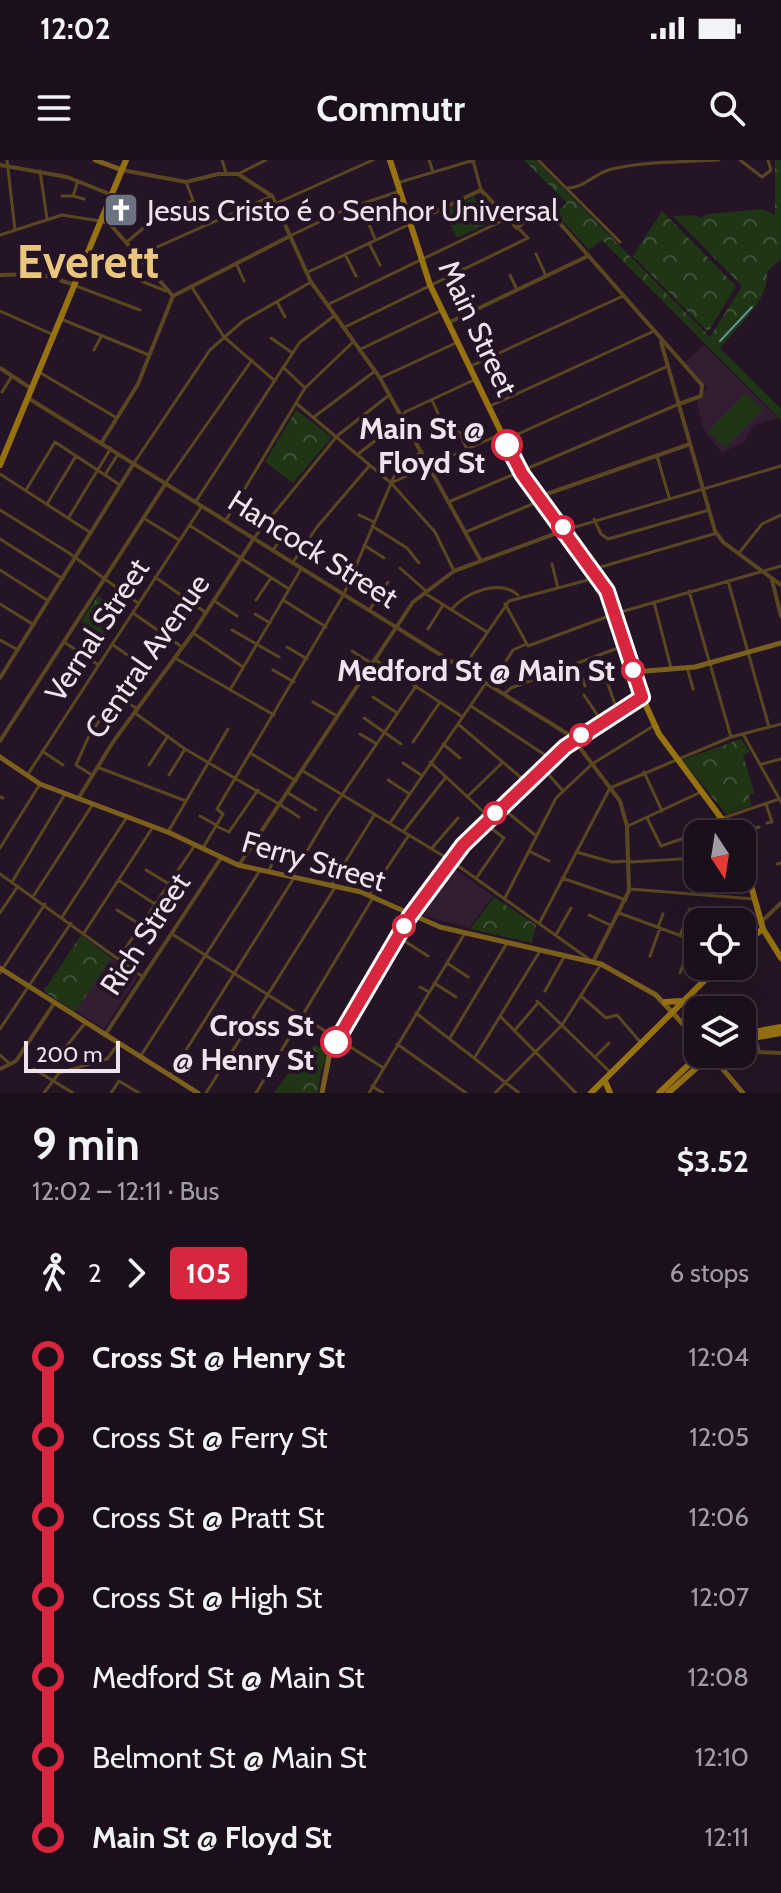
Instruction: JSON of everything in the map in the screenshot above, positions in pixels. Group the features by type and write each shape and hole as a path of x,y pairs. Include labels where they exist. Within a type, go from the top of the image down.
{"main road":[{"path":"95,160 122,170"},
{"path":"0,465 126,160"},
{"name":"Main Street","path":"390,160 430,285 521,472 599,577 617,613 642,697 655,725 674,759 724,820"},
{"path":"634,672 709,663 781,643"},
{"name":"Ferry Street","path":"0,757 40,784 168,832 238,865 372,896 410,916 465,933 601,964 665,1002 684,1024"},
{"path":"753,892 762,926 781,958"},
{"path":"322,1093 327,1061 410,916"},
{"path":"756,931 762,926"},
{"path":"1,970 198,1093"},
{"path":"689,996 705,980"},
{"path":"665,1002 684,1000"},
{"path":"591,1093 684,1001"},
{"path":"756,1033 781,1030"},
{"path":"756,1037 781,1030"},
{"path":"660,1093 686,1068"},
{"path":"668,1093 696,1068"},
{"path":"722,1068 743,1093"},
{"path":"605,1081 610,1093"}],"street":[{"path":"222,160 226,173"},
{"path":"238,174 254,162 266,160"},
{"path":"277,203 373,160"},
{"path":"429,160 433,172"},
{"path":"343,328 528,238 481,190 473,160 397,183"},
{"path":"538,160 620,242"},
{"path":"567,188 579,187 600,172 620,167 719,160"},
{"path":"740,160 762,177 771,170 768,160"},
{"path":"7,163 15,230"},
{"path":"0,165 7,163 39,170 112,195"},
{"path":"39,170 47,219"},
{"path":"122,170 186,182 226,173 238,174 272,196 311,282 376,371 451,501 481,561"},
{"path":"73,196 78,181"},
{"path":"186,182 203,226"},
{"path":"306,273 481,190"},
{"path":"86,259 171,294 346,209 400,191"},
{"path":"62,196 84,199"},
{"path":"139,255 272,196"},
{"path":"127,242 155,218 192,201"},
{"path":"451,501 702,393 702,385 652,332 543,204 517,228"},
{"path":"0,235 62,215 109,223 171,294"},
{"path":"366,217 376,240"},
{"path":"327,305 508,218"},
{"path":"369,243 380,265"},
{"path":"345,254 356,276"},
{"path":"536,254 547,277"},
{"path":"448,323 588,256"},
{"path":"236,263 244,281"},
{"path":"0,275 40,274 140,310"},
{"path":"510,275 517,290"},
{"path":"155,286 158,278"},
{"path":"0,678 200,363 243,321 311,282"},
{"path":"191,286 224,337 275,381"},
{"path":"102,442 138,384 171,294"},
{"path":"471,366 623,296"},
{"path":"277,302 285,317"},
{"path":"361,349 441,310"},
{"path":"0,311 54,335"},
{"path":"196,501 292,353 309,333 334,316"},
{"path":"61,319 149,355"},
{"path":"490,406 652,332"},
{"path":"94,350 102,335"},
{"path":"271,338 292,353"},
{"path":"660,339 717,533 781,585"},
{"path":"226,520 305,388 354,341"},
{"path":"380,378 458,342"},
{"path":"0,741 166,483 252,360"},
{"path":"391,483 668,366 678,363 685,367"},
{"path":"283,367 305,388"},
{"path":"0,368 32,389"},
{"path":"314,417 376,371"},
{"path":"39,372 117,418"},
{"path":"2,392 12,376"},
{"path":"358,454 405,412 477,378"},
{"path":"254,538 337,436 390,395"},
{"name":"Hancock Street","path":"28,398 574,740 623,806 627,826 630,889 593,962"},
{"path":"432,400 441,420"},
{"path":"297,404 391,483 435,532 454,571"},
{"path":"459,432 467,449"},
{"path":"26,490 55,442 120,485"},
{"path":"466,532 541,498 690,444"},
{"path":"69,518 111,448"},
{"path":"202,849 223,814 217,809 344,594 391,483 403,466 422,451"},
{"path":"105,475 118,453"},
{"path":"47,504 77,455"},
{"path":"657,456 669,497"},
{"path":"293,562 317,527 371,464"},
{"path":"238,865 303,771 409,605 425,592 454,571 594,519 781,466"},
{"path":"0,474 91,534"},
{"name":"Vernal Street","path":"26,777 202,506"},
{"path":"0,510 76,558 138,603"},
{"path":"594,519 601,534 608,539 709,510"},
{"path":"359,515 407,548 419,563"},
{"path":"739,553 758,527 781,515"},
{"path":"145,519 179,540"},
{"path":"189,525 289,589"},
{"path":"273,550 287,530"},
{"path":"594,569 717,533"},
{"name":"Central Avenue","path":"78,799 97,767 193,633 254,538"},
{"path":"0,539 63,579"},
{"path":"364,545 384,558"},
{"path":"552,564 558,588"},
{"path":"506,661 513,650 524,645 530,646 617,613 781,566"},
{"path":"230,690 302,568"},
{"path":"400,568 425,592 487,632"},
{"path":"0,570 49,601"},
{"path":"155,577 205,612"},
{"path":"463,668 505,604 519,596 599,577"},
{"path":"256,600 271,578"},
{"path":"771,578 781,616"},
{"path":"728,581 769,727"},
{"path":"370,610 388,582"},
{"path":"451,610 469,595 492,589 508,589 519,596"},
{"path":"689,591 731,737"},
{"path":"213,600 237,616"},
{"path":"283,600 326,627"},
{"path":"654,602 672,669"},
{"path":"0,604 34,625"},
{"path":"505,604 524,645"},
{"path":"428,629 443,605"},
{"path":"132,613 182,647"},
{"path":"255,614 270,623"},
{"path":"232,630 279,657"},
{"path":"193,633 243,667"},
{"path":"0,640 18,650"},
{"path":"64,642 98,664"},
{"path":"111,644 139,663"},
{"path":"504,694 510,688 626,645"},
{"path":"287,647 307,659"},
{"path":"352,651 416,686 463,717"},
{"path":"597,656 617,712"},
{"path":"175,658 274,715"},
{"path":"577,663 585,686"},
{"path":"687,667 693,689"},
{"path":"273,670 294,682"},
{"path":"390,823 486,683"},
{"path":"171,1074 342,795 416,686"},
{"path":"92,775 76,765 88,738 116,695 185,749 238,777 299,817"},
{"path":"584,695 602,722"},
{"path":"373,697 398,714"},
{"path":"410,916 450,860 527,782 574,740 642,697"},
{"path":"313,702 337,716"},
{"path":"413,742 440,702"},
{"path":"471,706 551,760"},
{"path":"364,718 401,744"},
{"path":"458,724 527,782"},
{"path":"540,922 610,788 731,737 781,724"},
{"path":"505,898 563,791 592,764 655,725"},
{"path":"168,832 228,729"},
{"path":"360,734 377,744"},
{"path":"647,818 662,846 694,834 722,817 780,801 743,734"},
{"path":"149,765 168,736"},
{"path":"443,744 460,758"},
{"path":"169,775 185,749"},
{"path":"42,751 63,765"},
{"path":"252,754 296,781"},
{"path":"760,765 781,759"},
{"path":"430,762 490,818"},
{"path":"467,797 503,762"},
{"path":"403,763 421,775"},
{"path":"97,767 186,801"},
{"path":"543,768 563,791"},
{"path":"303,771 450,860 586,953 593,962"},
{"path":"644,772 662,811"},
{"path":"404,832 446,777"},
{"path":"388,780 409,794"},
{"path":"0,848 40,784"},
{"path":"200,816 229,832 258,790"},
{"path":"627,826 701,792"},
{"path":"288,793 316,810"},
{"path":"12,882 65,794"},
{"path":"33,896 93,804"},
{"path":"766,804 772,822 767,823"},
{"path":"501,807 536,836"},
{"path":"206,1093 375,814"},
{"path":"62,917 127,817"},
{"path":"431,849 458,818"},
{"path":"476,879 504,838 484,823"},
{"path":"84,933 153,827"},
{"path":"256,1093 409,835"},
{"path":"119,958 195,845"},
{"path":"529,851 549,861"},
{"path":"576,852 612,862 684,859"},
{"path":"325,855 342,866"},
{"name":"Rich Street","path":"105,1035 221,858"},
{"path":"268,872 275,858"},
{"path":"146,870 169,884"},
{"path":"140,1057 260,870"},
{"path":"0,874 143,977"},
{"path":"562,878 626,900"},
{"path":"118,880 155,904"},
{"path":"0,913 18,886"},
{"path":"630,889 755,899"},
{"path":"762,926 781,903"},
{"path":"1,970 45,904"},
{"path":"557,934 571,908"},
{"path":"117,910 141,925"},
{"path":"619,913 684,937"},
{"path":"650,956 663,914"},
{"path":"589,915 612,926"},
{"path":"0,1029 71,923"},
{"path":"680,936 684,925"},
{"path":"172,933 382,1067"},
{"path":"369,1093 465,933"},
{"path":"398,937 428,956"},
{"path":"450,1038 507,943"},
{"path":"475,1057 540,951"},
{"path":"583,961 586,953"},
{"path":"545,991 564,957"},
{"path":"680,973 684,962"},
{"path":"447,963 468,977"},
{"path":"495,1093 562,1025 601,964"},
{"path":"434,983 456,997"},
{"path":"420,987 429,992"},
{"path":"581,996 606,1018 618,1016 642,1044"},
{"path":"0,1069 10,1064 55,1002"},
{"path":"514,1031 538,1002 611,1074"},
{"path":"416,1013 519,1093"},
{"path":"501,1017 576,1093"},
{"path":"60,1054 86,1022"},
{"path":"756,1041 759,1052 781,1053"},
{"path":"44,1093 62,1071 107,1059 119,1043"},
{"path":"594,1057 609,1043"},
{"path":"397,1044 466,1093"},
{"path":"0,1055 10,1064"},
{"path":"34,1069 73,1093"},
{"path":"111,1093 119,1081 139,1093"},
{"path":"372,1086 383,1093"}],"shaded area":[{"path":"704,345 778,418 753,425 745,441 722,453 703,429 697,400 707,388 684,363"},
{"path":"452,867 493,896 469,928 418,914"},
{"path":"81,935 138,977 104,1029 44,991"}],"green space":[{"path":"524,160 535,160 710,337 742,286 673,216 693,215 701,218 708,214 762,209 775,215 775,160 781,160 781,259 767,272 764,292 758,301 720,348 781,409 781,420 602,240 589,250 555,213 567,203"},
{"path":"474,197 487,224 457,238 443,211"},
{"path":"662,211 736,286 708,332 633,256"},
{"path":"746,393 763,410 725,448 708,431"},
{"path":"296,410 332,437 293,483 265,462"},
{"path":"98,596 119,610 103,635 81,621"},
{"path":"741,739 750,752 743,755 754,793 749,795 752,806 726,814 682,760"},
{"path":"494,897 536,925 532,943 470,929"},
{"path":"81,935 111,958 75,1012 44,991"},
{"path":"328,1035 333,1040 321,1071 318,1093 274,1093 292,1068 281,1059 293,1066 302,1051 305,1053 315,1045 320,1048"}],"waterway":[{"path":"720,341 752,307"}],"bus line":[{"name":"105","path":"336,1042 410,916 463,845 565,747 642,697 617,613 607,591 594,569 522,474 507,445"}],"place":[{"name":"Jesus Cristo é o Senhor Universal","path":"121,210"},
{"name":"Main St @ Floyd St","path":"507,445"},
{"name":"Medford St @ Main St","path":"633,670"},
{"name":"Cross St @ Henry St","path":"336,1042"}],"district":[{"name":"Everett","path":"88,262"}]}
